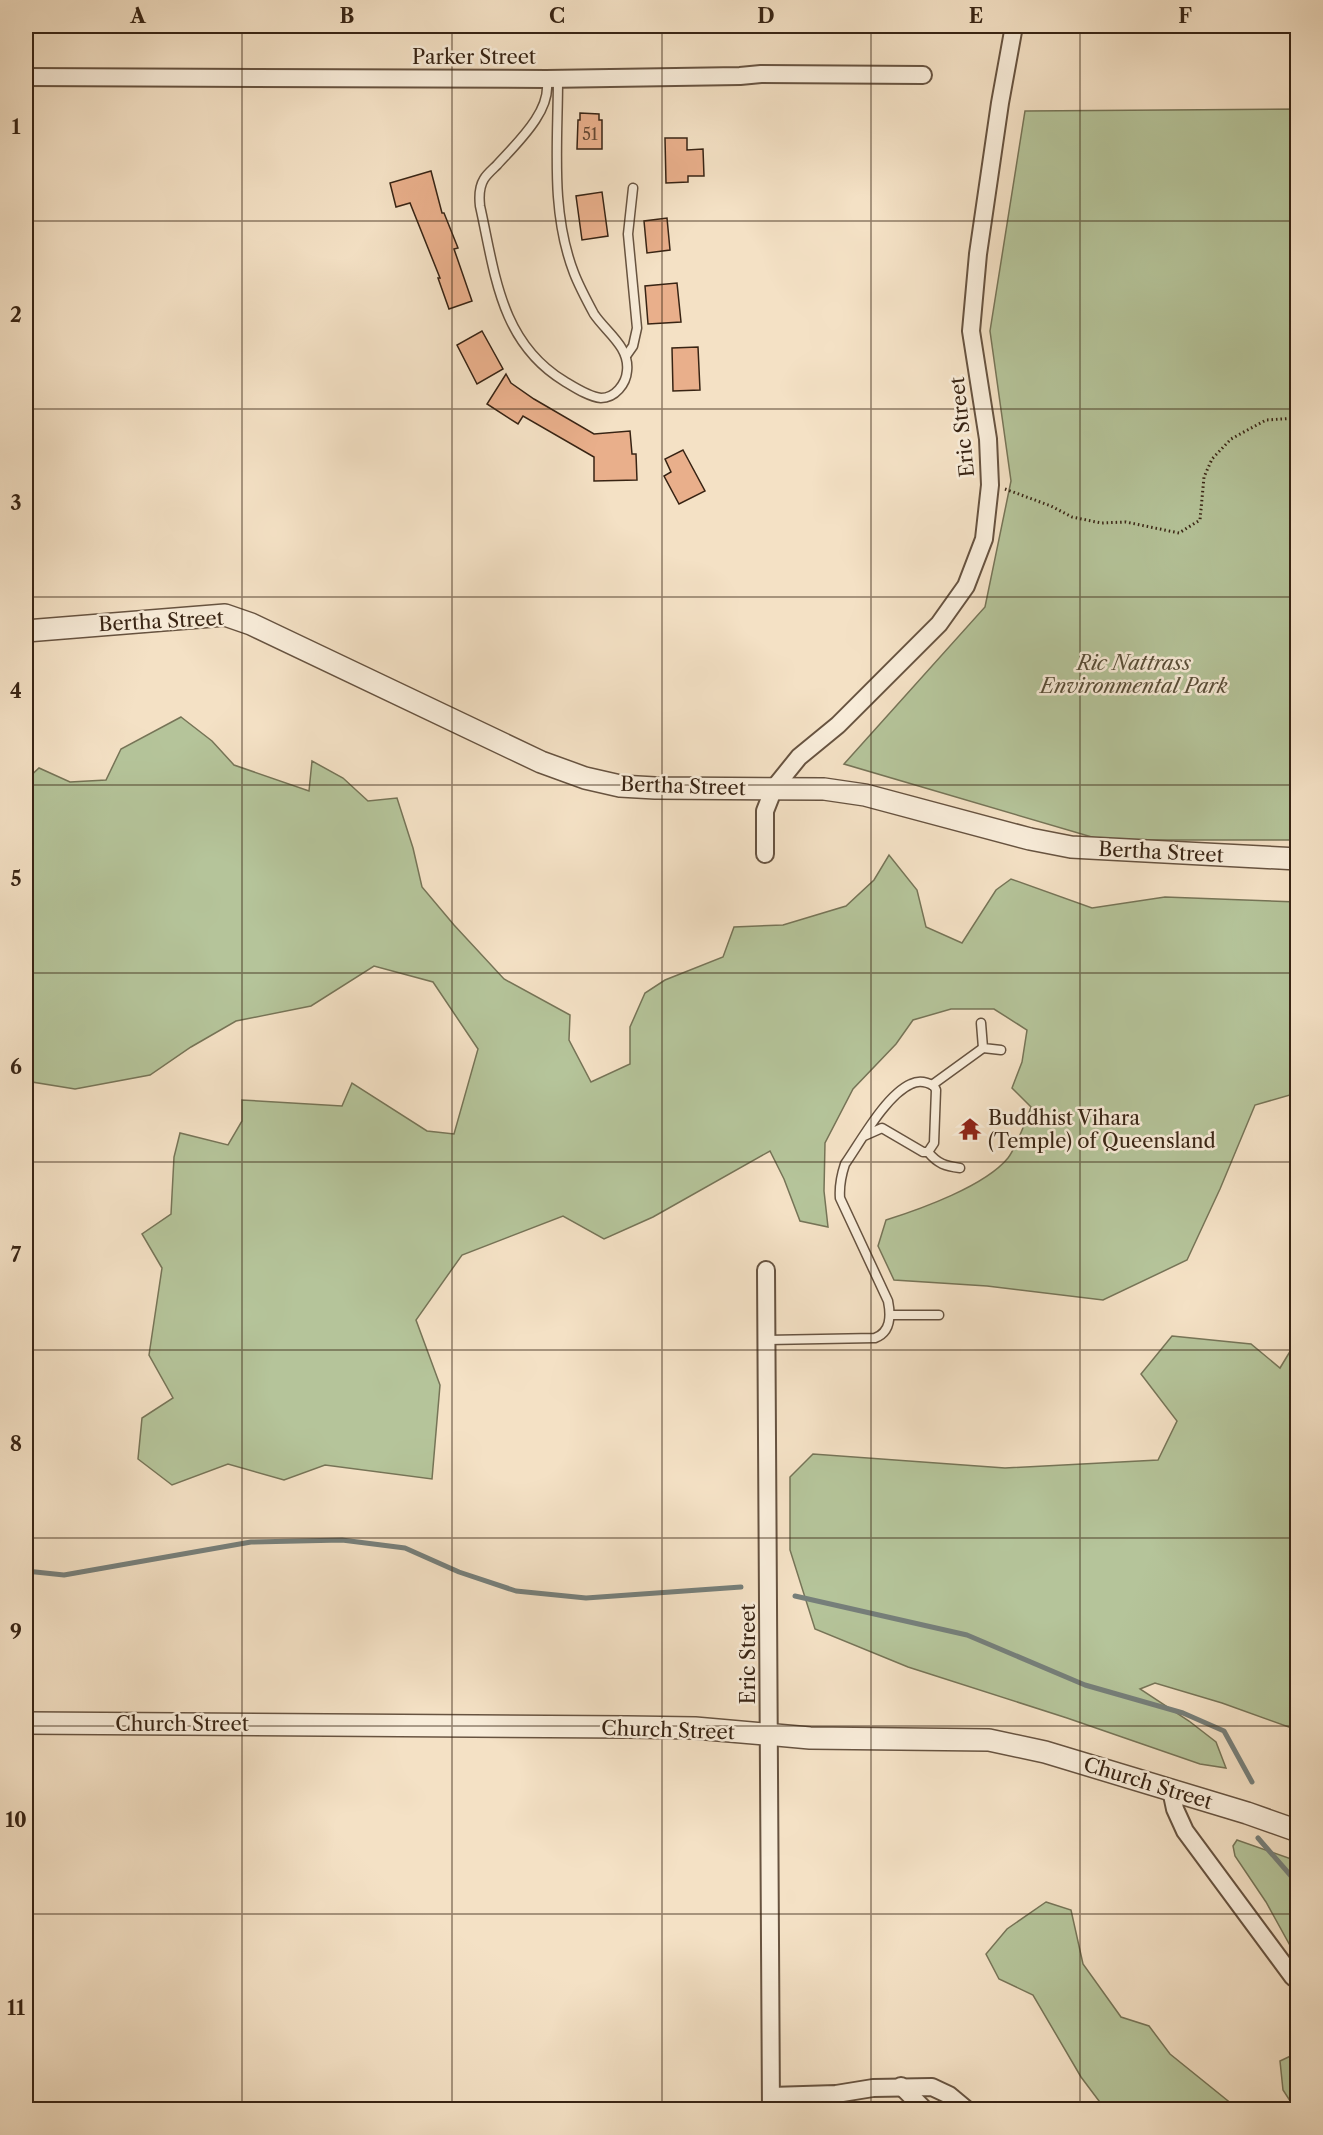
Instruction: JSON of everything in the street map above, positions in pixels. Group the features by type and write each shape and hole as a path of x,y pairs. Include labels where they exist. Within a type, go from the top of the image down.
{"street":[{"name":"Eric Street","path":"765,854 765,811 774,788 799,757 838,725 939,624 966,586 984,539 990,485 988,439 971,331 978,254 1000,103 1014,26"},
{"name":"Parker Street","path":"26,77 552,79 761,74 923,75"},
{"name":"Bertha Street","path":"26,631 225,615 251,624 541,762 585,778 620,786 824,789 865,795 1030,839 1071,847 1298,859"},
{"name":"Eric Street","path":"766,1270 771,2102"},
{"name":"Church Street","path":"26,1723 695,1728 810,1738 989,1740 1045,1752 1298,1831"},
{"path":"1171,1791 1175,1809 1185,1831 1293,1977"},
{"path":"901,2086 925,2109"},
{"path":"771,2102 873,2088 932,2087 967,2109"}],"lane":[{"path":"552,79 558,196 563,237 575,276 593,312 618,342 626,356 628,370 625,380 614,394 598,398 568,384 547,370 520,341 510,323 499,288 480,206 480,188 485,177 542,110 552,79"},
{"path":"626,356 633,346 637,328 628,234 633,188"},
{"path":"981,1023 983,1048"},
{"path":"767,1340 875,1338 886,1330 891,1315 883,1287 840,1198 839,1185 845,1164 882,1110 905,1088 918,1082 933,1085 983,1048 1001,1050"},
{"path":"928,1152 934,1143 936,1090 933,1085"},
{"path":"864,1136 882,1128 923,1152 928,1152 944,1166 960,1168"},
{"path":"891,1315 939,1315"}],"path":[{"path":"990,485 1023,494 1072,517 1101,523 1126,522 1179,533 1200,520 1204,477 1212,459 1231,439 1266,420 1298,418"}],"green space":[{"name":"Ric Nattrass Environmental Park","path":"1297,109 1297,840 1102,840 844,764 985,607 1011,481 990,331 1025,111"},
{"path":"181,717 212,741 234,765 309,791 312,761 343,778 368,801 397,798 413,848 422,887 504,979 570,1015 569,1040 591,1082 630,1064 630,1027 645,993 665,980 723,957 734,927 783,925 846,906 874,880 889,855 917,890 926,927 962,943 996,890 1011,879 1092,908 1165,897 1297,902 1297,1093 1255,1105 1187,1260 1103,1300 987,1286 894,1280 878,1246 886,1220 917,1210 969,1187 998,1168 1014,1148 1031,1107 1012,1088 1022,1062 1027,1030 994,1009 951,1009 913,1020 896,1044 853,1089 825,1143 824,1191 828,1227 800,1221 784,1179 770,1151 653,1217 604,1239 563,1216 462,1255 416,1320 440,1385 432,1479 325,1465 284,1480 228,1464 172,1485 138,1459 142,1418 173,1398 149,1355 162,1268 142,1234 171,1214 174,1157 180,1133 228,1145 242,1121 242,1100 342,1106 352,1083 427,1131 454,1134 478,1049 433,982 374,966 311,1006 236,1021 191,1047 150,1075 75,1089 26,1081 26,780 39,768 70,782 106,780 121,749"},
{"path":"1172,1336 1251,1344 1280,1368 1297,1340 1297,1730 1222,1703 1155,1683 1140,1689 1216,1742 1226,1768 1200,1764 908,1667 815,1629 790,1550 790,1477 813,1454 1005,1468 1158,1460 1177,1421 1141,1374"},
{"path":"1237,1840 1297,1861 1297,1958 1266,1902 1235,1856 1233,1846"},
{"path":"1046,1902 1071,1910 1083,1964 1121,2017 1149,2026 1170,2054 1238,2109 1105,2109 1081,2077 1033,1995 999,1979 986,1954 1007,1929"},
{"path":"1297,2053 1298,2109 1296,2110 1283,2090 1280,2061"}],"building":[{"path":"580,113 599,114 599,120 602,120 602,149 577,149"},
{"path":"665,138 687,138 687,150 703,149 704,176 688,176 688,182 666,183"},
{"path":"431,171 442,213 444,213 458,248 454,249 472,301 449,309 438,278 440,278 410,203 396,207 390,183"},
{"path":"602,192 608,236 582,240 576,196"},
{"path":"667,218 670,250 647,253 644,221"},
{"path":"677,283 681,322 648,324 645,286"},
{"path":"482,331 503,369 477,384 457,345"},
{"path":"698,347 700,390 673,391 672,348"},
{"path":"506,374 511,383 534,399 594,434 630,431 632,454 636,454 637,480 594,481 594,457 523,416 518,424 487,404"},
{"path":"683,450 705,491 679,504 664,476 671,472 665,459"}],"waterway":[{"path":"26,1571 64,1575 251,1542 342,1540 405,1548 459,1572 516,1591 586,1598 741,1587"},
{"path":"795,1596 967,1635 1085,1685 1183,1713 1224,1731 1252,1782"},
{"path":"1258,1838 1298,1884"}],"place":[{"name":"Buddhist Vihara (Temple) of Queensland","path":"970,1129"}]}
